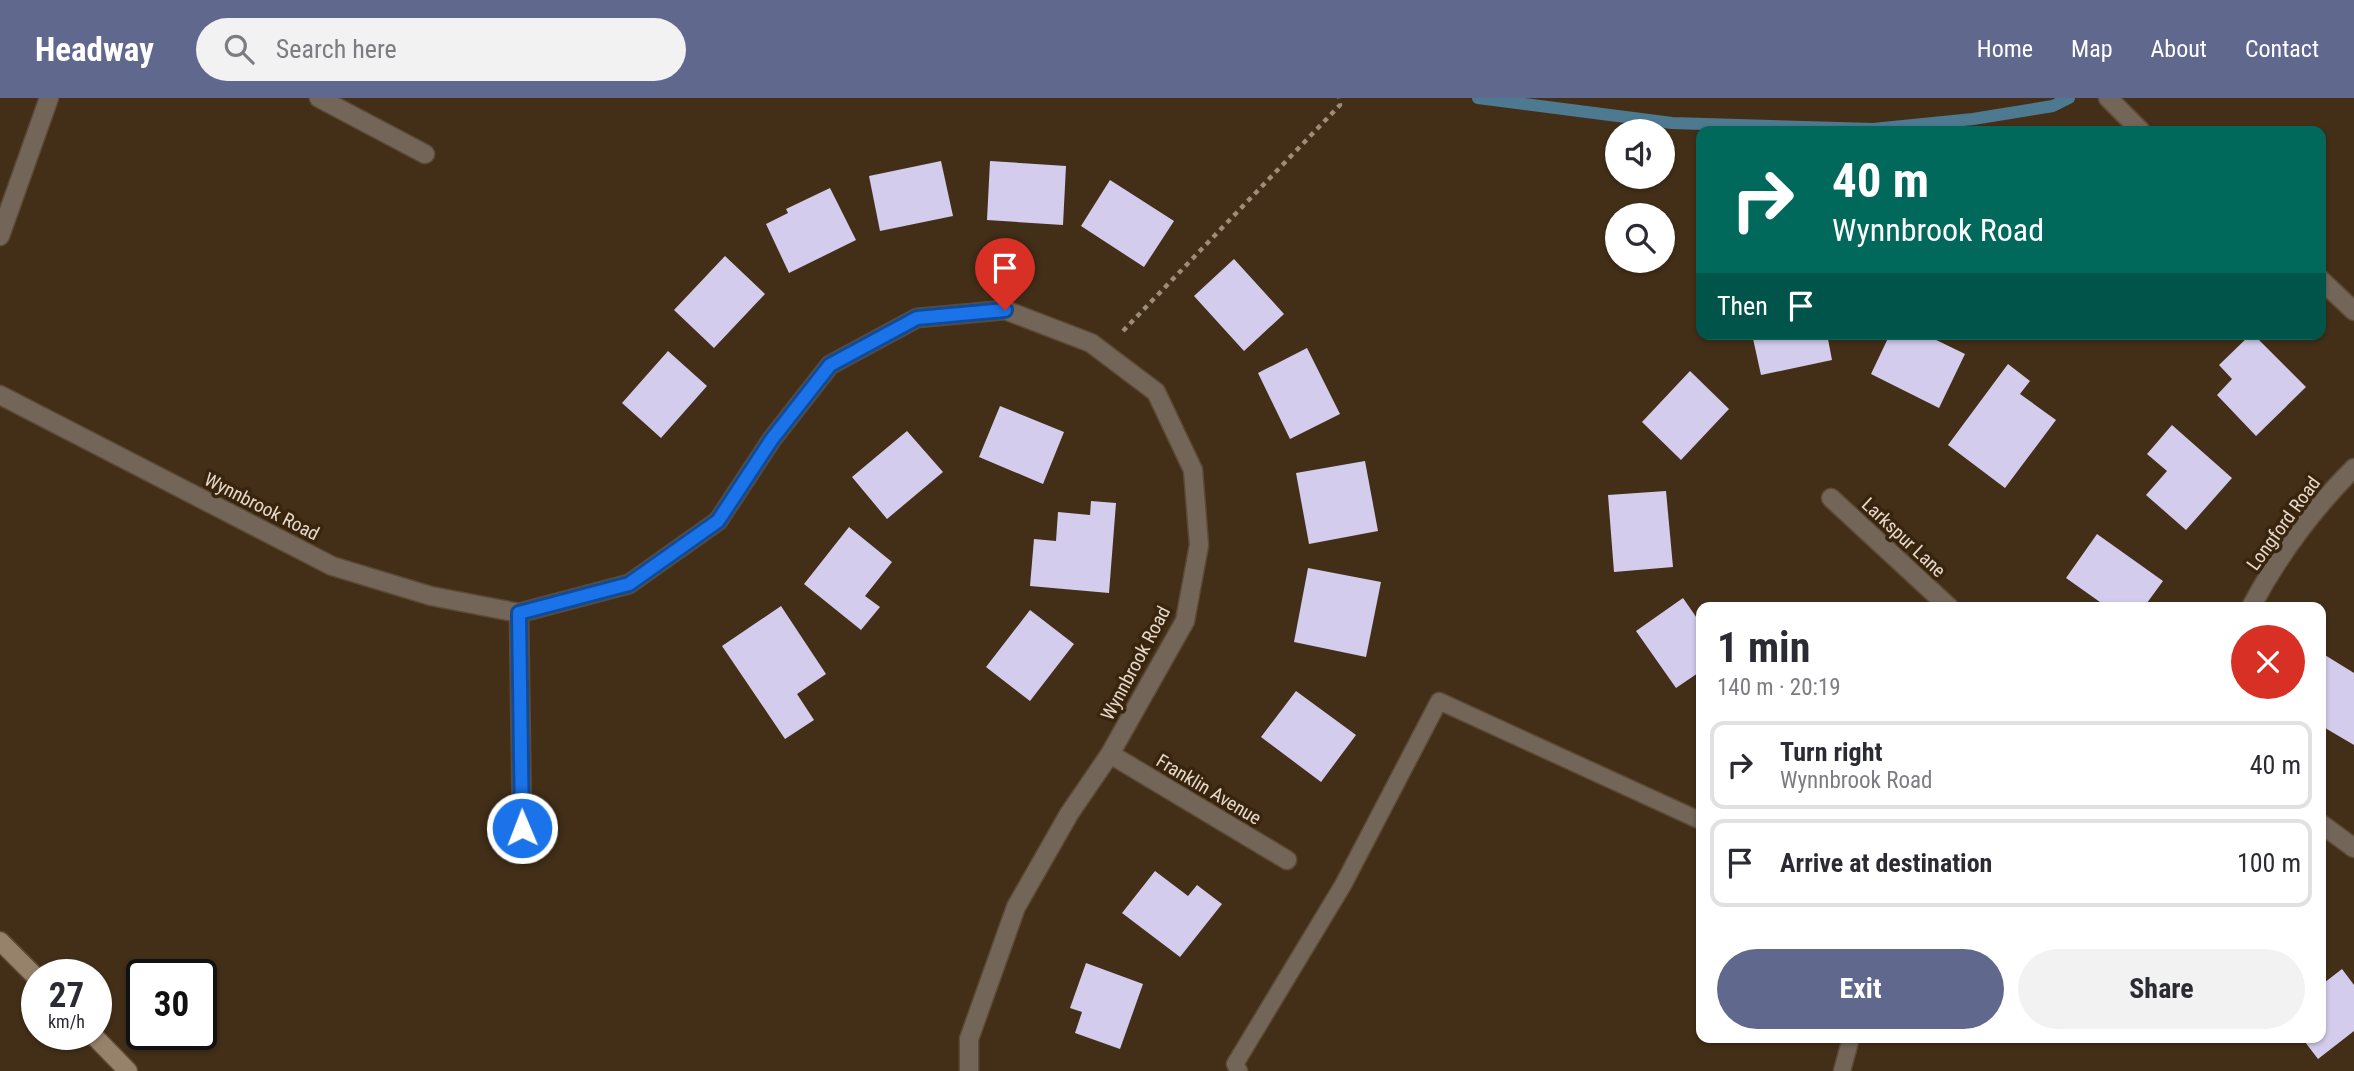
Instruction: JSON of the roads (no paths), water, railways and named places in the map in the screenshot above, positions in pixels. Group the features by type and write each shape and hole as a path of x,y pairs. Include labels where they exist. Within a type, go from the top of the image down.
{"street":[{"path":"0,236 49,98"},
{"path":"319,98 425,154"},
{"path":"2110,101 2136,126"},
{"path":"2326,285 2354,311"},
{"name":"Wynnbrook Road","path":"0,395 332,566 431,596 519,613 629,584 718,521 772,439 830,365 917,318 1005,310 1091,343 1156,392 1193,470 1199,545 1185,621 1110,754 1069,814 1016,906 969,1039 969,1071"},
{"name":"Longford Road","path":"2254,602 2273,566 2321,501 2354,468"},
{"name":"Larkspur Lane","path":"1831,498 1944,602"},
{"path":"519,613 522,828"},
{"name":"Franklin Avenue","path":"1110,754 1287,860"},
{"path":"2326,827 2354,848"},
{"path":"0,942 21,962"},
{"path":"108,1050 128,1071"}],"lane":[{"path":"1239,1071 1234,1065 1343,886 1439,701 1696,819"},
{"path":"1842,1071 1850,1043"}],"waterway":[{"path":"1478,98 1672,123 1772,126"},
{"path":"1903,126 1973,119 2053,106 2069,98"}]}
